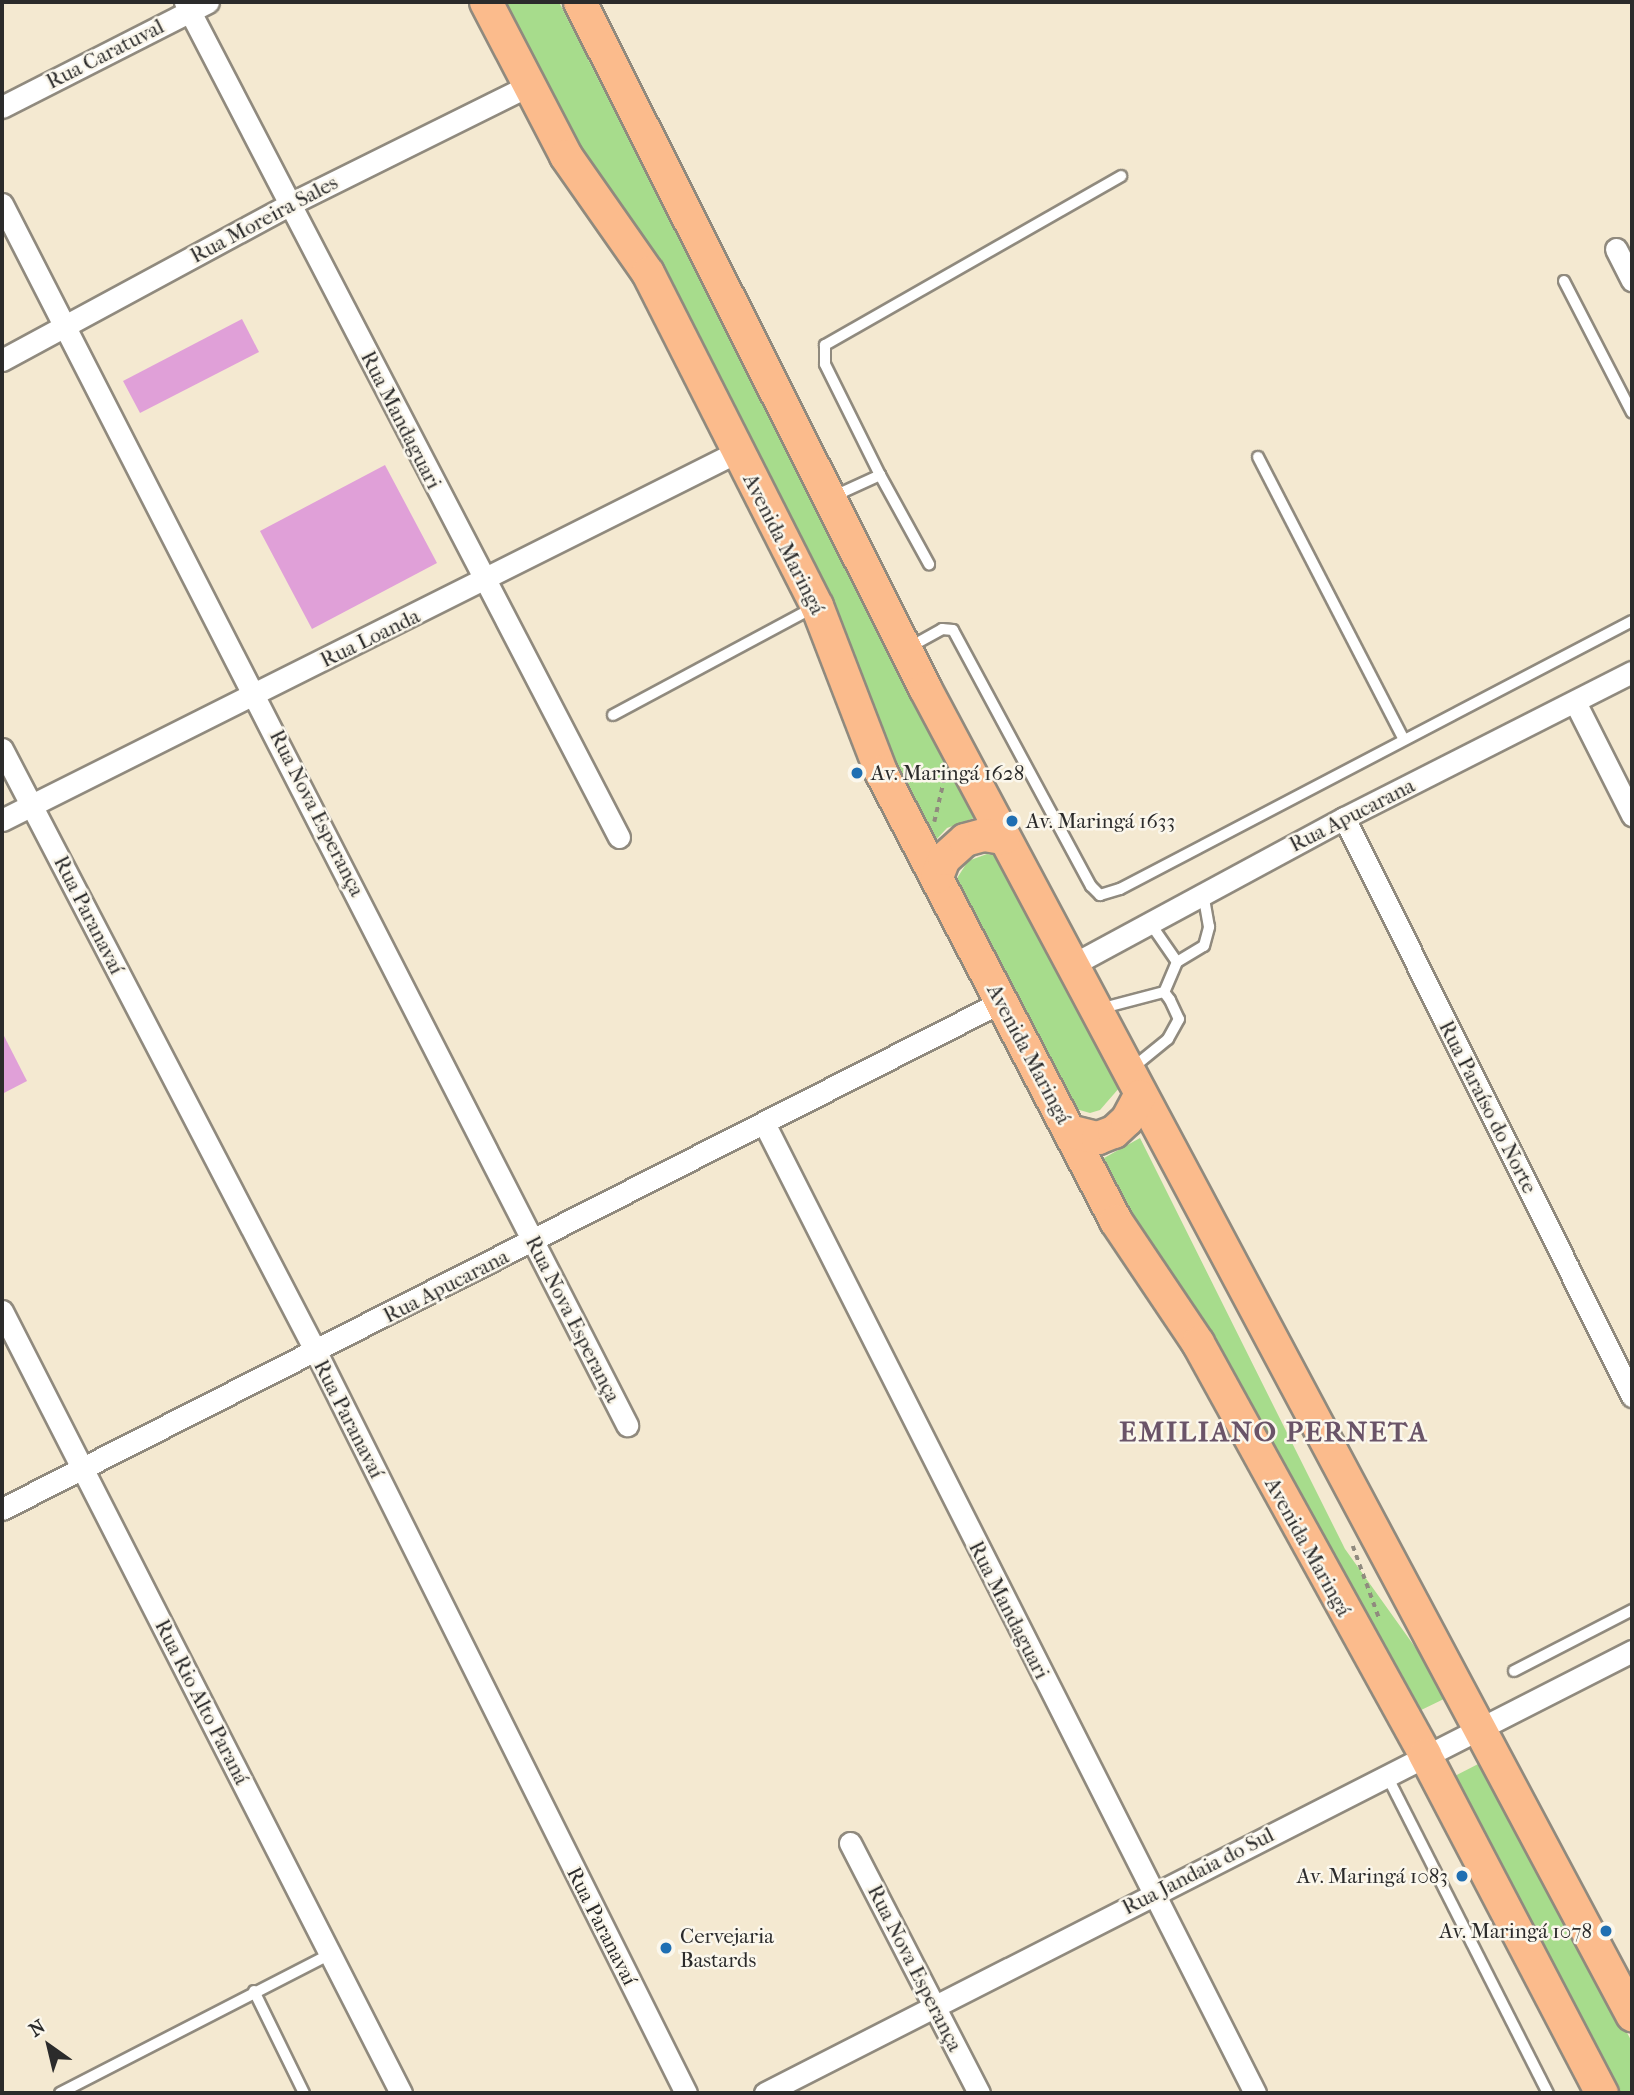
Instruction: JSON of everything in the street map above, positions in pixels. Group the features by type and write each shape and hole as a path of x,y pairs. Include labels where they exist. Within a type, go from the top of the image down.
{"main road":[{"name":"Avenida Maringá","path":"486,2 566,156 648,273 817,606 881,772 1116,1221 1198,1343 1425,1755 1602,2093"},
{"path":"580,2 905,650 1632,2015"},
{"path":"937,877 944,859 965,840 984,835 1004,838"},
{"path":"1069,1131 1098,1138 1114,1132 1127,1119 1134,1084"}],"street":[{"name":"Rua Caratuval","path":"2,107 194,5"},
{"name":"Rua Mandaguari","path":"194,5 290,204 484,582 619,837"},
{"name":"Rua Moreira Sales","path":"2,360 290,204 530,85"},
{"name":"Rua Nova Esperança","path":"2,204 257,695 627,1425"},
{"path":"1616,249 1632,280"},
{"name":"Rua Loanda","path":"2,820 484,582 737,452"},
{"name":"Rua Apucarana","path":"1074,964 1344,818 1632,673"},
{"path":"1575,702 1632,815"},
{"name":"Rua Paranavaí","path":"2,749 316,1352 686,2093"},
{"name":"Rua Paraíso do Norte","path":"1344,818 1632,1396"},
{"name":"Rua Apucarana","path":"2,1509 765,1125 1001,1002"},
{"name":"Rua Mandaguari","path":"765,1125 1255,2093"},
{"name":"Rua Rio Alto Paraná","path":"2,1311 401,2093"},
{"name":"Rua Jandaia do Sul","path":"765,2093 933,2004 1632,1651"},
{"name":"Rua Nova Esperança","path":"850,1843 979,2093"}],"lane":[{"path":"929,564 880,475 825,363 825,345 1121,176"},
{"path":"1564,281 1632,413"},
{"path":"1258,457 1404,740"},
{"path":"830,498 880,475"},
{"path":"613,715 817,606"},
{"path":"905,650 942,629 953,630 1091,886 1100,895 1120,889 1632,621"},
{"path":"1164,992 1177,962 1204,946 1209,927 1203,894"},
{"path":"1150,923 1177,962"},
{"path":"1097,1009 1164,992"},
{"path":"1134,1084 1168,1039 1179,1019 1164,992"},
{"path":"1514,1671 1632,1610"},
{"path":"1386,1774 1548,2093"},
{"path":"60,2093 330,1954"},
{"path":"254,1991 304,2093"}],"green space":[{"path":"498,2 559,2 974,818 947,828 934,842"},
{"path":"987,854 1000,856 1120,1087 1100,1110 1090,1113 1069,1107 954,883 968,861"},
{"path":"1140,1138 1345,1549 1450,1696 1415,1713 1095,1163"},
{"path":"1482,1762 1632,2042 1632,2093 1613,2093 1449,1779"}],"building":[{"path":"242,319 259,352 140,413 123,381"},
{"path":"385,465 437,563 312,629 260,531"},
{"path":"2,1032 27,1081 2,1094"}],"place":[{"name":"Av. Maringá 1628","path":"857,773"},
{"name":"Av. Maringá 1633","path":"1012,821"},
{"name":"Av. Maringá 1083","path":"1462,1876"},
{"name":"Av. Maringá 1078","path":"1606,1931"},
{"name":"Cervejaria Bastards","path":"666,1948"}],"district":[{"name":"EMILIANO PERNETA","path":"1274,1432"}]}
